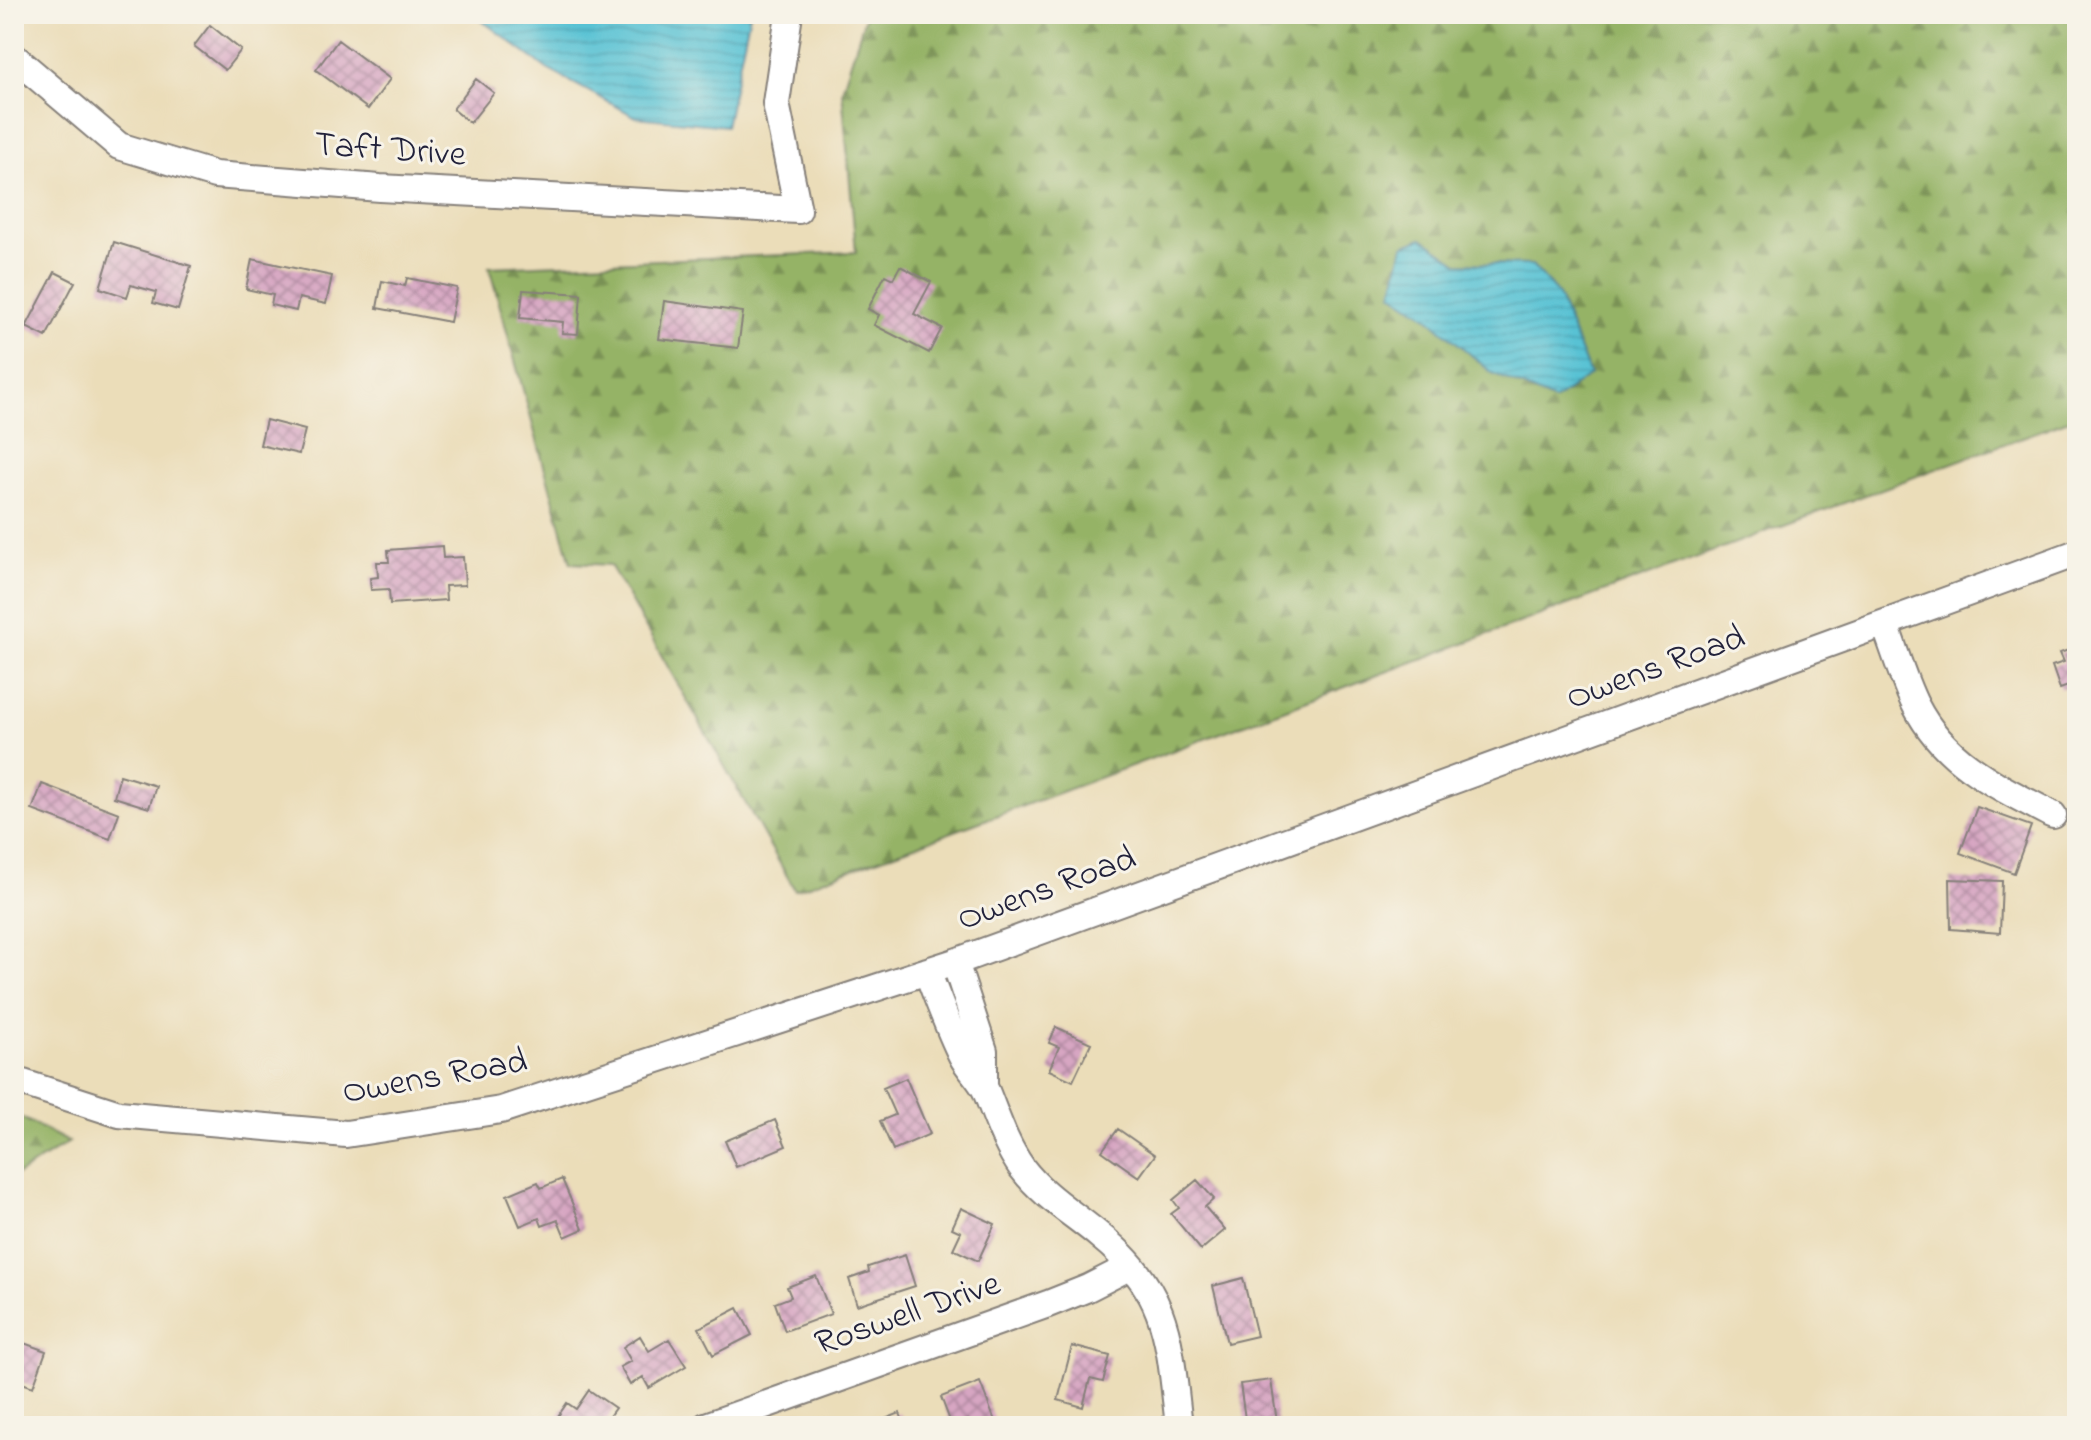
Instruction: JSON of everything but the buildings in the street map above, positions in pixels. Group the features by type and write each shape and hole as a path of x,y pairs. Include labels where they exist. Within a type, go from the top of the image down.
{"street":[{"name":"Taft Drive","path":"14,57 119,146 215,175 380,188 798,210 776,103 789,14"},
{"name":"Owens Road","path":"14,1080 119,1114 346,1134 501,1110 955,962 2077,553"},
{"path":"1885,625 1916,705 1949,752 1994,785 2053,815"},
{"path":"955,962 984,1051 984,1087"},
{"path":"927,971 963,1059 984,1087 1004,1138 1023,1169 1049,1196 1107,1241 1152,1293 1165,1322 1179,1426"},
{"name":"Roswell Drive","path":"706,1426 1048,1304 1131,1266"}],"green space":[{"path":"866,14 2077,14 2077,417 795,890 610,565 571,563 489,267 856,252 842,90"},
{"path":"14,1114 69,1142 14,1177"}],"water":[{"path":"473,14 750,14 726,126 636,117 547,69"},
{"path":"1422,238 1458,263 1532,265 1557,293 1590,375 1554,401 1492,373 1425,315 1392,293 1403,246"}]}
